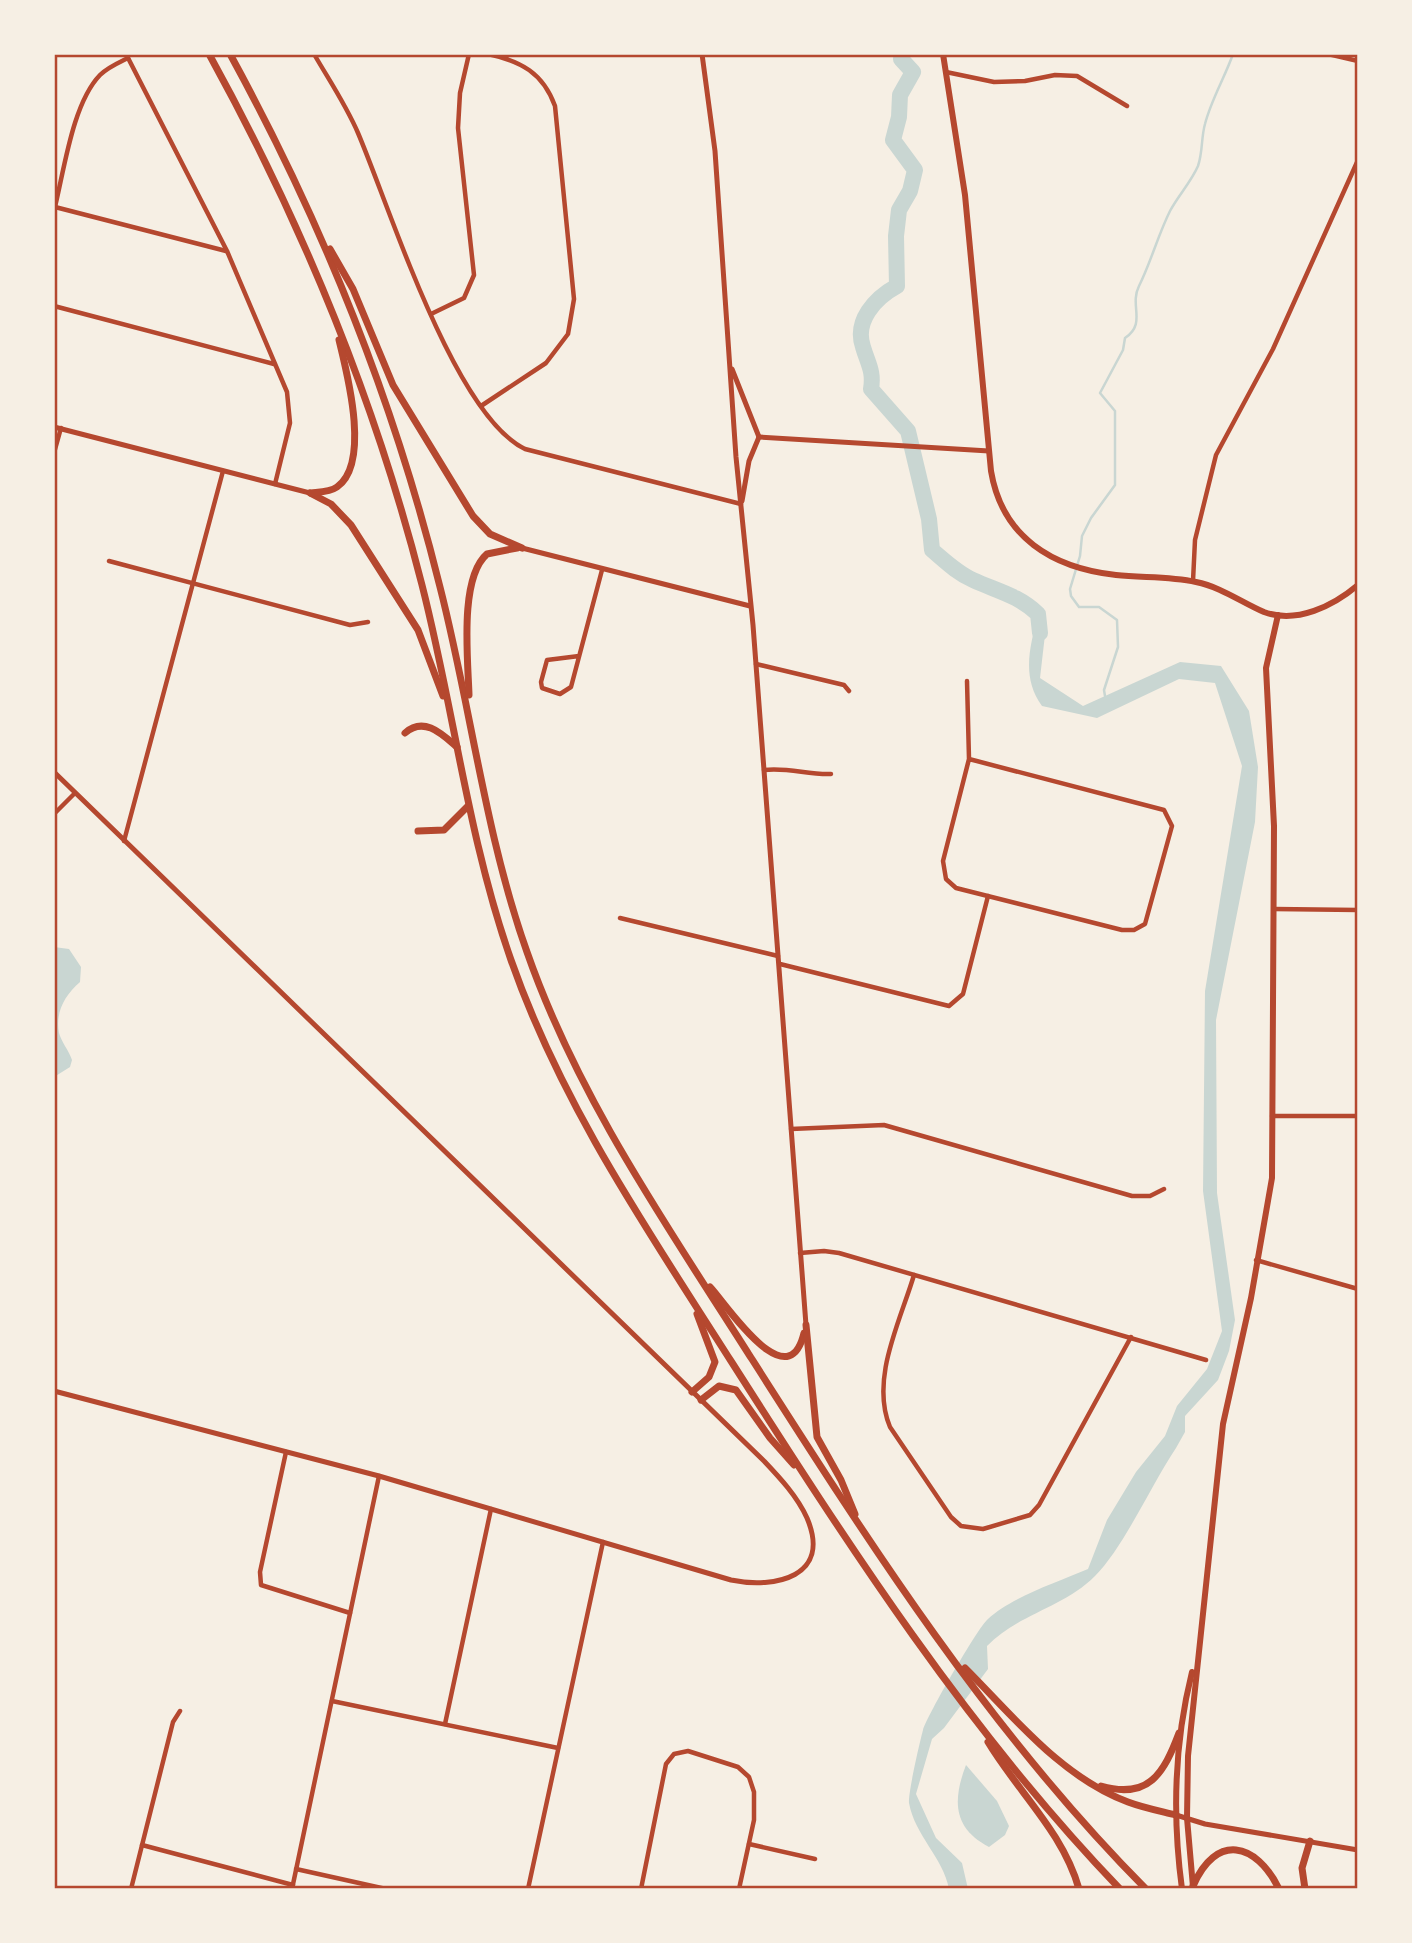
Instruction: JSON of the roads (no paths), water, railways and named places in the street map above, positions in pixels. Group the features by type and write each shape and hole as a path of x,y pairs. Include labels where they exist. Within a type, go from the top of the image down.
{"highway":[{"path":"209,54 278,188 334,315 369,412 404,520 451,717 468,806 497,920 543,1042 600,1153 807,1479 975,1720 1048,1809 1121,1889"},
{"path":"230,54 315,224 353,289 393,385 473,516 490,534 522,548"},
{"path":"315,224 364,344 408,471 440,584 502,872 541,990 601,1117 862,1531 987,1705 1063,1800 1146,1889"},
{"path":"310,494 330,491 344,480 349,470 354,441 354,405 334,315"},
{"path":"310,494 331,504 347,519 403,606 422,640 451,717"},
{"path":"469,713 467,626 475,570 483,557 492,551 522,548"},
{"path":"405,733 415,726 429,727 457,747"},
{"path":"418,831 444,830 468,806"},
{"path":"695,1269 734,1313 749,1335 774,1354 788,1356 796,1352 806,1325"},
{"path":"691,1297 715,1359 711,1374 692,1392"},
{"path":"806,1325 817,1437 841,1480 862,1531"},
{"path":"701,1400 719,1386 736,1390 770,1438 807,1479"},
{"path":"947,1651 1048,1751 1087,1782 1125,1802 1175,1815"},
{"path":"975,1720 1009,1777 1062,1847 1079,1889"},
{"path":"1087,1782 1117,1789 1149,1784 1163,1769 1179,1733"},
{"path":"1305,1889 1302,1868 1310,1841"},
{"path":"1193,1887 1209,1858 1225,1850 1238,1850 1259,1860 1279,1889"}],"main road":[{"path":"943,54 965,195 989,451 995,492 1011,525 1029,543 1072,564 1116,575 1193,581 1278,615 1315,610 1358,585"},
{"path":"1193,1887 1187,1818 1188,1756 1197,1653 1223,1424 1248,1311 1272,1178 1274,826 1266,668 1278,615"},
{"path":"1182,1889 1175,1815 1179,1733 1197,1653"}],"street":[{"path":"314,54 349,113 444,346 481,406 507,439 525,449 741,504"},
{"path":"431,314 464,298 474,275 458,128 460,93 468,54"},
{"path":"481,406 555,354 568,334 574,299 555,106 544,83 526,66 488,54"},
{"path":"702,54 715,151 806,1325"},
{"path":"1328,54 1358,61"},
{"path":"227,251 55,209 89,91 108,69 127,56 227,251 287,391 291,415 275,484"},
{"path":"946,72 994,82 1025,82 1065,75 1077,76 1127,106"},
{"path":"1193,581 1195,540 1216,455 1273,349 1358,160"},
{"path":"54,306 275,364"},
{"path":"730,366 759,437 749,461 741,504"},
{"path":"54,453 58,428 310,494"},
{"path":"759,437 989,451"},
{"path":"124,841 223,471"},
{"path":"522,548 750,607"},
{"path":"108,561 351,625 368,622"},
{"path":"579,656 547,660 542,688 560,694 567,692 579,656 602,570"},
{"path":"756,664 844,685 849,691"},
{"path":"967,681 969,759 943,861 943,873 956,888 1122,930 1138,929 1147,921 1171,820 1159,807 969,759"},
{"path":"764,770 790,768 814,775 831,774"},
{"path":"54,772 764,1461 795,1496 810,1527 812,1546 809,1559 800,1572 787,1580 751,1584 379,1476 54,1391"},
{"path":"54,814 75,793"},
{"path":"779,964 949,1006 963,994 988,896"},
{"path":"1274,909 1358,910"},
{"path":"620,918 779,956"},
{"path":"1272,1116 1358,1116"},
{"path":"792,1129 884,1125 1132,1196 1150,1196 1164,1189"},
{"path":"800,1253 831,1251 1206,1360"},
{"path":"1256,1260 1358,1289"},
{"path":"914,1275 884,1376 885,1414 890,1427 951,1517 968,1529 983,1530 1030,1515 1039,1505 1131,1337"},
{"path":"286,1451 260,1581 266,1589 350,1613"},
{"path":"142,1845 292,1887 379,1476"},
{"path":"445,1724 491,1510"},
{"path":"528,1889 603,1542"},
{"path":"332,1701 558,1748"},
{"path":"131,1889 173,1722 180,1712"},
{"path":"641,1889 666,1764 674,1754 688,1751 738,1767 749,1777 754,1792 754,1820 739,1889"},
{"path":"1175,1815 1358,1850"},
{"path":"749,1844 815,1859"},
{"path":"296,1869 386,1889"}],"waterway":[{"path":"902,54 901,59 913,72 900,95 899,117 893,140 915,170 910,191 899,210 896,236 897,286 874,304 861,328 863,347 871,372 871,389 908,431 929,519 932,550 967,577 1015,598 1038,614 1040,633"},
{"path":"1105,696 1104,690 1118,647 1117,620 1099,607 1079,607 1071,596 1070,589 1080,556 1082,536 1091,518 1115,485 1115,411 1100,393 1123,350 1125,338 1135,326 1136,293 1166,220 1198,166 1208,115 1233,54"}]}
